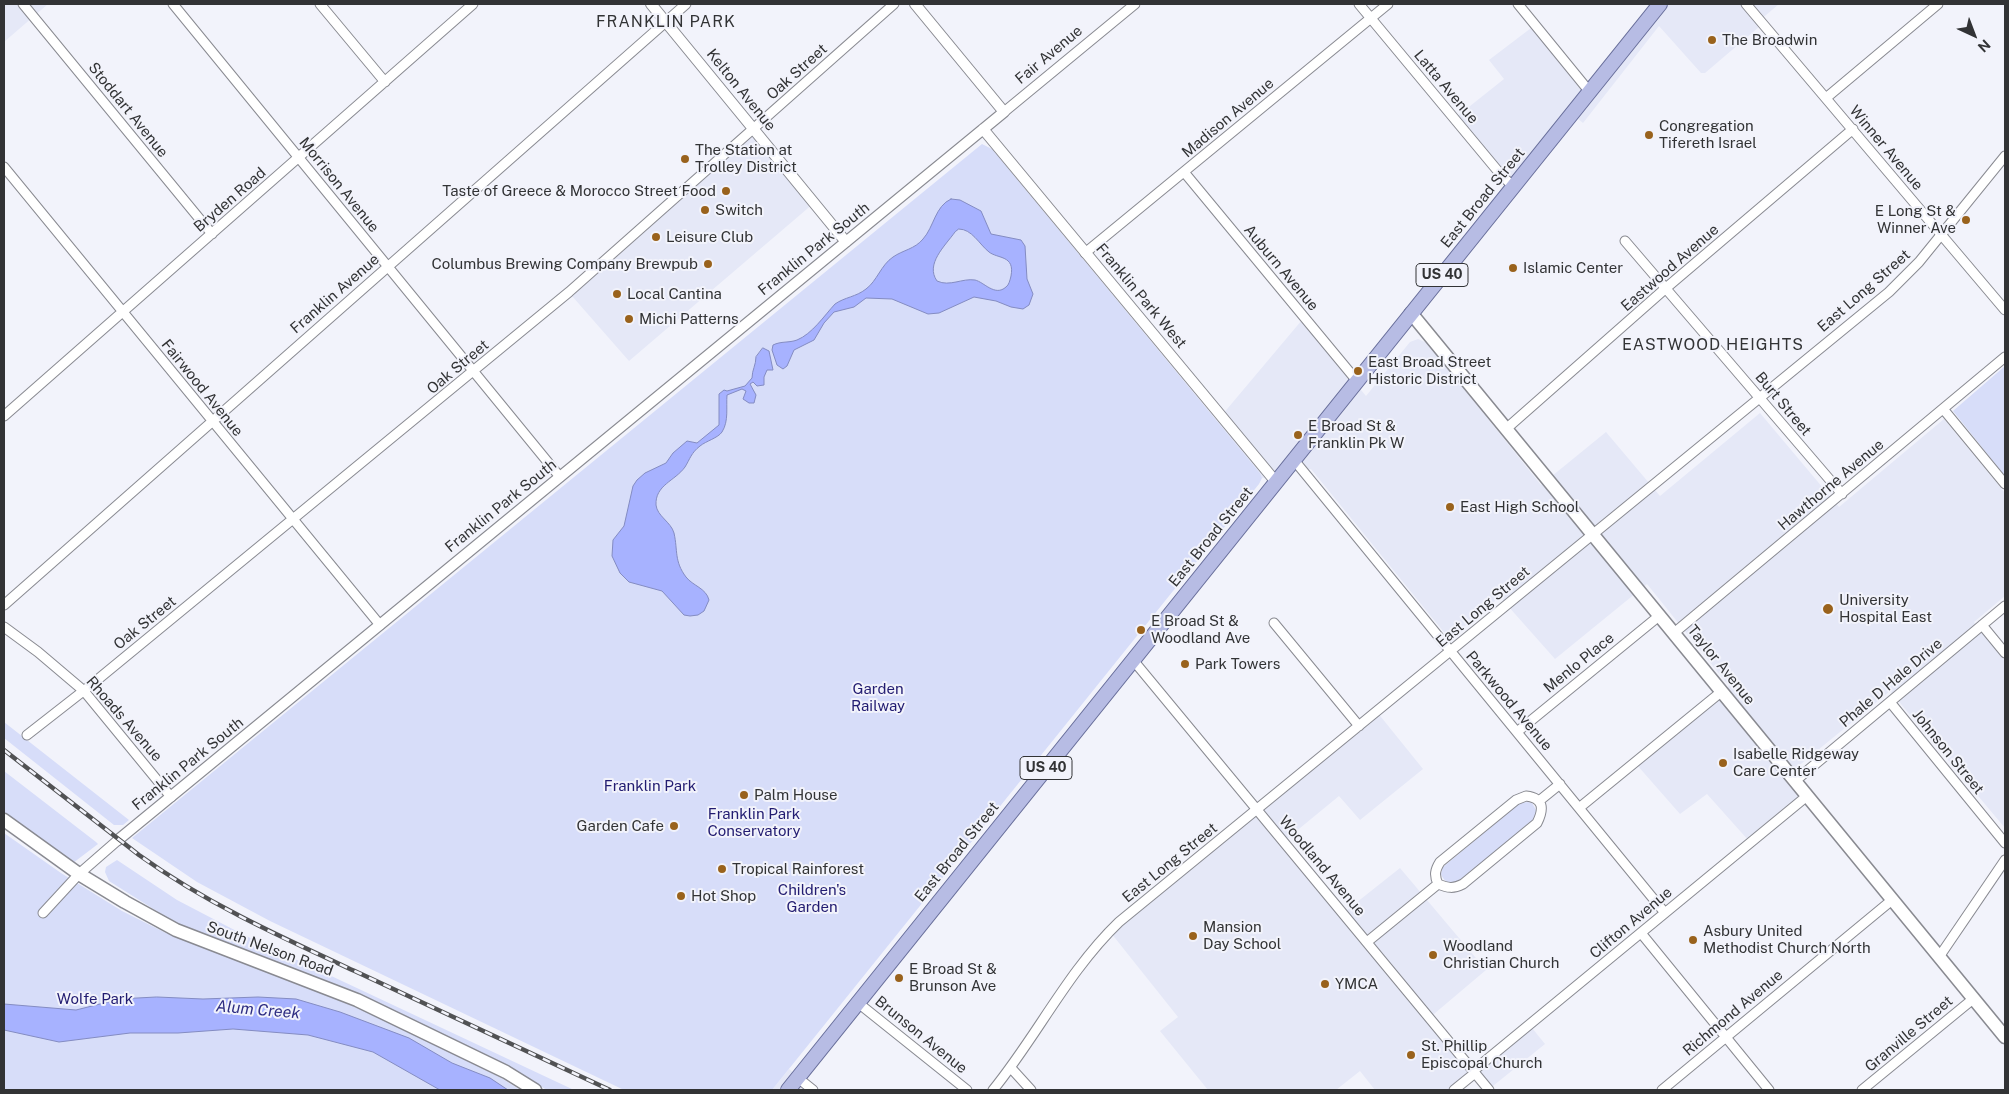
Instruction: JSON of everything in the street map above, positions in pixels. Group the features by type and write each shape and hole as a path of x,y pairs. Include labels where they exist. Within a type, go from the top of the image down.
{"main road":[{"name":"East Broad Street","path":"788,1090 1660,4"},
{"name":"Taylor Avenue","path":"1411,313 2005,1037"},
{"name":"South Nelson Road","path":"4,820 79,874 131,906 176,930 357,1000 406,1022 506,1072 535,1090"}],"street":[{"name":"Stoddart Avenue","path":"23,4 212,234"},
{"name":"Morrison Avenue","path":"173,4 560,477"},
{"path":"320,4 385,82"},
{"name":"Bryden Road","path":"4,416 473,4"},
{"name":"Kelton Avenue","path":"651,4 846,242"},
{"name":"Franklin Avenue","path":"4,605 686,4"},
{"name":"Oak Street","path":"27,735 84,691 569,292 894,4"},
{"path":"915,4 1004,112"},
{"name":"Fair Avenue","path":"983,129 1135,4"},
{"name":"Latta Avenue","path":"1359,4 1502,176 1513,186"},
{"name":"Madison Avenue","path":"1086,253 1388,4"},
{"path":"1518,4 1589,91"},
{"name":"Winner Avenue","path":"1746,4 2005,310"},
{"path":"1826,98 1938,4"},
{"name":"Franklin Park South","path":"43,912 79,874 118,840 983,129"},
{"name":"Franklin Park West","path":"983,129 1276,482"},
{"name":"Eastwood Avenue","path":"1506,428 1666,288 1853,129"},
{"name":"East Long Street","path":"993,1090 1011,1068 1080,967 1104,936 1130,912 1258,810 1905,278 2005,156"},
{"name":"Fairwood Avenue","path":"4,167 7,178 122,312 380,625"},
{"name":"Auburn Avenue","path":"1184,172 1357,381"},
{"name":"Burt Street","path":"1626,241 1842,494"},
{"name":"Hawthorne Avenue","path":"1674,633 1944,410 2005,357"},
{"path":"1944,410 2005,484"},
{"name":"Parkwood Avenue","path":"1294,460 1665,913"},
{"name":"Phale D Hale Drive","path":"1795,781 2005,606"},
{"name":"Menlo Place","path":"1516,732 1659,616"},
{"path":"1274,623 1359,726"},
{"path":"1982,625 2005,653"},
{"name":"Rhoads Avenue","path":"4,627 38,652 84,691 172,797"},
{"name":"Woodland Avenue","path":"1133,660 1489,1090"},
{"path":"1579,808 1721,692"},
{"name":"Johnson Street","path":"1890,702 2005,843"},
{"path":"1539,800 1560,784"},
{"path":"1526,796 1539,800 1542,807 1537,824 1463,884 1455,888 1446,888 1438,884 1435,877 1440,862 1500,812 1516,800 1526,796"},
{"name":"Clifton Avenue","path":"1454,1090 1807,796"},
{"path":"1939,957 2005,860"},
{"path":"1367,942 1438,884"},
{"name":"Richmond Avenue","path":"1662,1090 1892,900"},
{"path":"1641,933 1769,1090"},
{"name":"Granville Street","path":"1862,1090 1973,999"},
{"name":"Brunson Avenue","path":"858,1002 967,1090"},
{"path":"1011,1068 1031,1090"},
{"path":"798,1078 814,1090"}],"shaded area":[{"path":"4,4 48,4 4,42"},
{"path":"1660,4 1779,4 1759,21 1759,27 1705,73 1701,73 1659,26 1583,123 1572,114 1511,188 1455,118 1504,79 1489,60 1535,25 1590,91"},
{"path":"753,136 814,203 629,361 572,296"},
{"path":"1302,320 1366,396 1410,342 1418,339 1427,343 1541,485 1606,432 1660,496 1760,413 1839,507 1944,419 2005,493 2005,596 1974,622 2005,661 2005,828 1890,691 1796,768 1791,780 1803,795 1749,841 1707,794 1680,814 1637,765 1729,686 1647,584 1555,659 1500,597 1454,635 1447,636 1311,469 1262,478 1260,473 1217,421"},
{"path":"1377,712 1423,769 1360,820 1339,796 1283,842 1342,914 1400,868 1486,970 1428,1019 1471,1070 1528,1023 1545,1044 1488,1090 1475,1076 1458,1090 1375,1090 1360,1071 1336,1090 1208,1090 1160,1031 1178,1017 1111,933"},
{"path":"789,1069 815,1090 772,1090"}],"green space":[{"name":"Franklin Park","path":"982,144 992,149 1260,473 1262,478 772,1090 624,1090 270,921 197,882 132,838"},
{"path":"2005,366 2005,476 1953,411"},
{"path":"4,722 129,820 123,825 114,825 4,738"},
{"path":"4,771 98,844 73,863 4,815"},
{"path":"1520,803 1532,803 1536,810 1534,820 1460,880 1452,883 1445,880 1441,874 1443,867"},
{"name":"Wolfe Park","path":"4,833 61,873 122,911 166,933 348,1004 417,1035 503,1079 520,1090 4,1090"},
{"path":"117,860 177,900 244,935 574,1090 547,1090 524,1077 182,927 109,881 105,872 106,867"}],"water":[{"path":"951,199 960,200 981,211 991,234 1021,240 1025,246 1027,279 1033,294 1029,305 1023,309 974,297 939,313 928,314 892,299 866,298 854,307 834,312 824,323 814,340 794,350 787,366 783,369 777,365 772,350 773,345 794,341 808,334 835,304 866,289 889,260 923,239 941,207","holes":["959,229 972,234 989,252 1005,259 1011,264 1010,281 1002,290 994,290 975,280 951,283 937,281 933,268 938,255 955,232"]},
{"path":"763,348 769,351 773,370 767,370 764,377 764,385 757,386 753,382 750,384 756,395 754,403 749,403 743,399 746,391 742,389 727,395 726,419 722,432 697,449 681,472 662,488 657,498 657,509 674,533 678,561 682,571 689,580 705,593 709,600 704,611 698,615 684,615 662,591 629,582 620,573 612,556 613,540 624,526 633,486 637,480 645,473 666,463 673,453 687,441 697,443 719,425 719,394 724,390 727,391 745,386 752,378 756,357"},
{"name":"Alum Creek","path":"157,997 296,999 340,1012 409,1038 452,1063 490,1078 508,1090 440,1090 373,1052 308,1035 233,1029 178,1033 130,1033 59,1042 4,1030 4,1004 76,1010 120,999"}],"railway":[{"path":"4,750 139,855 218,905 302,947 610,1090"}],"place":[{"name":"The Broadwin","path":"1712,40"},
{"name":"Congregation Tifereth Israel","path":"1649,135"},
{"name":"The Station at Trolley District","path":"685,159"},
{"name":"Taste of Greece & Morocco Street Food","path":"726,191"},
{"name":"Switch","path":"705,210"},
{"name":"E Long St & Winner Ave","path":"1966,220"},
{"name":"Leisure Club","path":"656,237"},
{"name":"Columbus Brewing Company Brewpub","path":"708,264"},
{"name":"Islamic Center","path":"1513,268"},
{"name":"Local Cantina","path":"617,294"},
{"name":"Michi Patterns","path":"629,319"},
{"name":"East Broad Street Historic District","path":"1358,371"},
{"name":"E Broad St & Franklin Pk W","path":"1298,435"},
{"name":"East High School","path":"1450,507"},
{"name":"University Hospital East","path":"1828,609"},
{"name":"E Broad St & Woodland Ave","path":"1141,630"},
{"name":"Park Towers","path":"1185,664"},
{"name":"Isabelle Ridgeway Care Center","path":"1723,763"},
{"name":"Palm House","path":"744,795"},
{"name":"Garden Cafe","path":"674,826"},
{"name":"Tropical Rainforest","path":"722,869"},
{"name":"Hot Shop","path":"681,896"},
{"name":"Mansion Day School","path":"1193,936"},
{"name":"Asbury United Methodist Church North","path":"1693,940"},
{"name":"Woodland Christian Church","path":"1433,955"},
{"name":"E Broad St & Brunson Ave","path":"899,978"},
{"name":"YMCA","path":"1325,984"},
{"name":"St. Phillip Episcopal Church","path":"1411,1055"}],"district":[{"name":"FRANKLIN PARK","path":"666,22"},
{"name":"EASTWOOD HEIGHTS","path":"1713,345"}],"park label":[{"name":"Garden Railway","path":"878,698"},
{"name":"Franklin Park Conservatory","path":"754,822"},
{"name":"Children's Garden","path":"812,898"}]}
